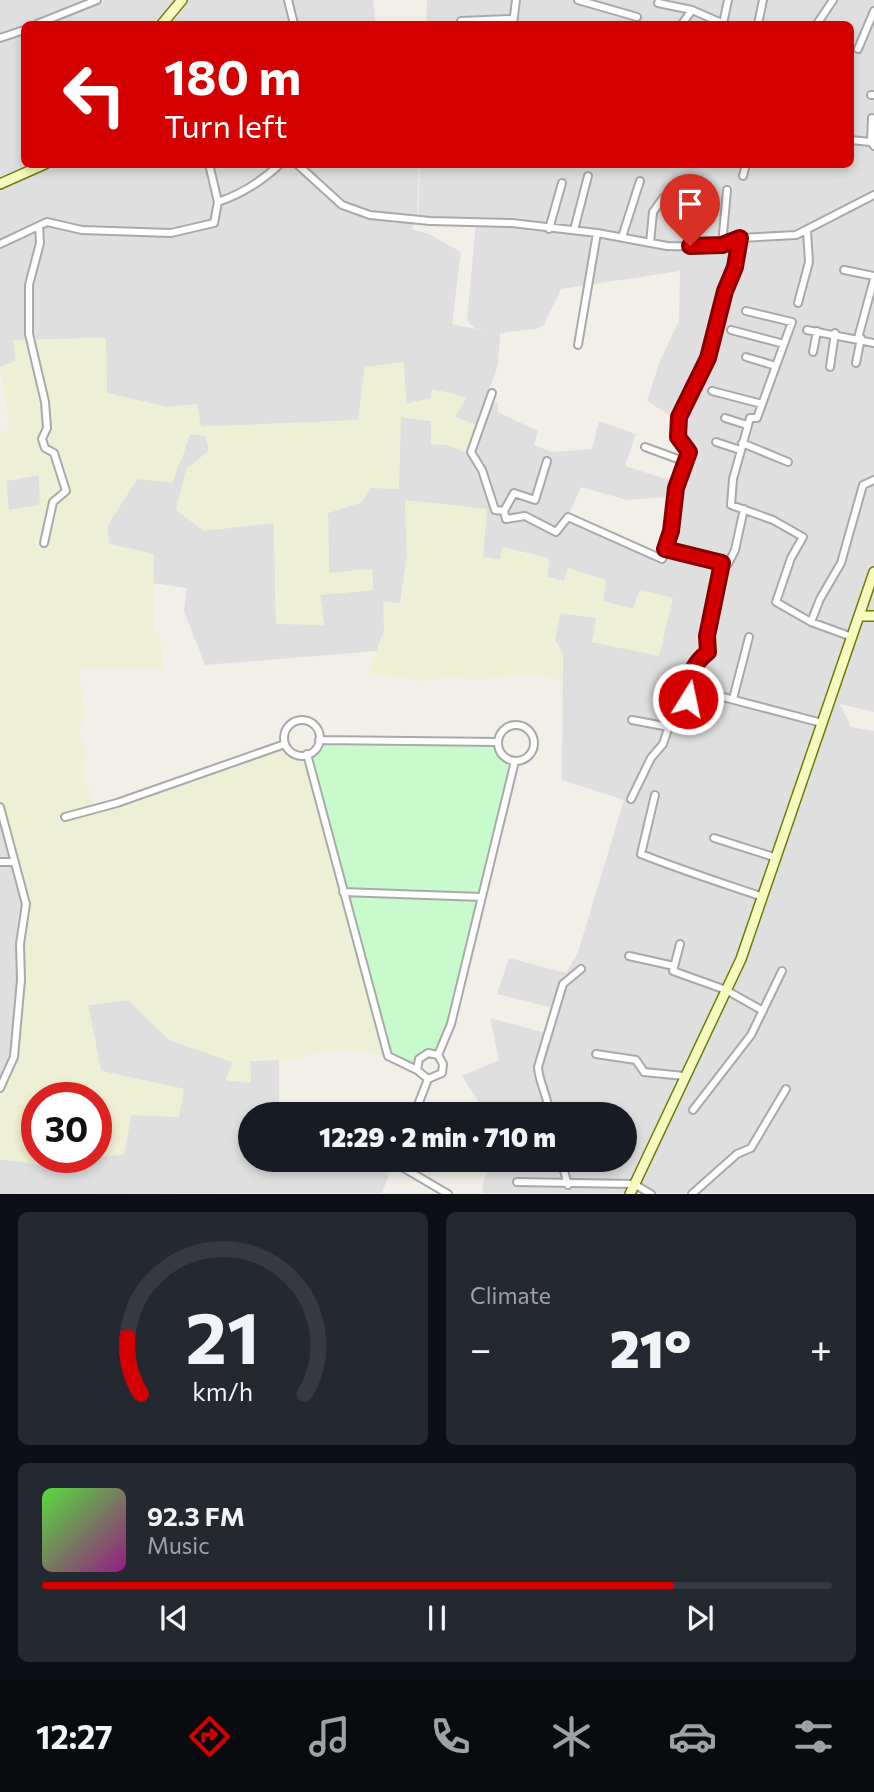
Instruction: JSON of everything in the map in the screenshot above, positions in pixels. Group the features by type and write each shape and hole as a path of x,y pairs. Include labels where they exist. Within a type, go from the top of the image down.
{"main road":[{"path":"165,21 183,0"},
{"path":"0,184 36,168"},
{"path":"632,1189 726,990 763,897 874,572"},
{"path":"859,616 874,616"}],"street":[{"path":"44,21 97,0"},
{"path":"288,0 293,21"},
{"path":"513,21 516,0"},
{"path":"578,0 637,17"},
{"path":"724,21 728,0"},
{"path":"759,21 763,0"},
{"path":"819,21 833,0"},
{"path":"657,3 692,10 717,21"},
{"path":"684,21 692,10"},
{"path":"858,49 874,11"},
{"path":"0,38 21,31"},
{"path":"854,141 873,144 872,118"},
{"path":"0,244 47,222 82,230 171,233 214,223 218,202 210,168"},
{"path":"218,202 236,196 277,168"},
{"path":"301,168 342,205 370,215 430,221 512,223 597,233 650,243 690,246 722,245 740,238 796,235 874,195"},
{"path":"743,176 746,168"},
{"path":"574,230 588,176"},
{"path":"622,237 640,181"},
{"path":"549,229 562,183"},
{"path":"722,245 727,190"},
{"path":"690,246 697,197"},
{"path":"650,243 653,212 663,198"},
{"path":"38,226 40,243 29,285 29,334 45,402 47,428 42,439 45,448 54,453 66,491 53,502 44,543"},
{"path":"799,303 809,262 807,231"},
{"path":"578,345 597,233"},
{"path":"547,461 536,500 514,493 504,511 506,519 525,516 556,532 568,517 662,559 671,531 676,488 689,452 678,437 679,417 712,347 740,238"},
{"path":"844,270 874,277 856,363"},
{"path":"747,311 792,320 756,419 750,418 747,425 731,505 774,520 803,537 791,558 776,602 811,622 852,637"},
{"path":"731,330 784,344"},
{"path":"807,330 835,333 874,343"},
{"path":"813,352 817,331"},
{"path":"830,367 835,333"},
{"path":"746,358 776,366"},
{"path":"712,391 762,404"},
{"path":"492,393 471,452 482,470 495,510 504,511"},
{"path":"725,418 747,425"},
{"path":"716,442 788,461"},
{"path":"645,447 686,462"},
{"path":"811,622 841,563 863,485 874,480"},
{"path":"665,549 728,564 735,550 744,509"},
{"path":"631,799 651,758 659,751 668,727 688,699 696,660 708,652 707,636 722,563"},
{"path":"733,699 749,637"},
{"path":"700,691 822,723"},
{"path":"303,720 316,726 319,740 307,754 294,754 285,744 285,730 296,721 303,720"},
{"path":"632,720 668,727"},
{"path":"510,726 524,727 533,738 532,751 522,760 515,761 502,755 498,742 510,726"},
{"path":"319,740 498,742"},
{"path":"65,817 117,803 285,744"},
{"path":"307,754 388,1056 418,1070 428,1079"},
{"path":"438,1055 451,1024 515,761"},
{"path":"655,795 641,854 669,863 684,873 763,897"},
{"path":"0,807 26,904 20,944 21,980 14,1057 0,1088"},
{"path":"714,838 777,858"},
{"path":"0,862 15,862"},
{"path":"343,892 482,897"},
{"path":"680,944 674,966 675,973 726,990 763,1011"},
{"path":"629,956 674,966"},
{"path":"546,1102 538,1067 564,984 580,969"},
{"path":"692,1110 751,1035 782,971"},
{"path":"596,1054 635,1060 643,1072 684,1076"},
{"path":"418,1070 423,1055 438,1055"},
{"path":"419,1102 428,1079 442,1073 443,1063 438,1055"},
{"path":"692,1194 737,1154 751,1148 786,1089"},
{"path":"411,1172 448,1194"},
{"path":"564,1172 568,1185"},
{"path":"517,1182 632,1189 650,1194"}],"shaded area":[{"path":"0,0 86,0 89,7 106,0 373,0 376,21 21,21 21,168 419,168 417,219 411,229 429,234 461,252 452,324 489,332 474,328 467,320 476,223 418,219 420,168 854,168 854,21 426,21 427,0 874,0 874,712 840,704 851,727 874,731 874,1193 482,1193 487,1172 637,1172 637,1102 479,1102 462,1076 499,1060 490,1018 546,1033 553,1008 497,994 509,958 566,973 578,952 624,800 562,780 563,654 555,640 560,612 597,618 592,642 659,655 639,591 633,609 603,601 568,568 564,581 547,577 549,559 503,547 501,560 483,557 405,501 407,556 400,604 384,602 384,630 377,651 205,665 184,611 187,588 152,583 154,554 109,544 107,526 137,479 182,458 190,433 206,436 209,451 186,469 204,531 274,522 276,624 324,624 320,595 373,590 372,569 329,573 328,513 362,502 401,417 432,421 431,444 448,445 468,453 455,417 432,389 431,398 406,404 403,362 365,367 359,420 200,427 197,404 167,407 107,393 105,338 13,341 16,361 0,367","holes":["680,271 679,321 660,361 647,401 682,423 683,440 692,453 682,484 625,466 636,434 599,421 592,449 552,452 534,445 538,431 498,412 498,403 488,401 484,404 498,365 500,333 535,329 544,325 561,289","581,487 627,500 681,496 670,550 662,558 568,516"]},
{"path":"39,475 40,505 8,510 6,481"},
{"path":"0,807 26,904 14,1057 0,1088"},
{"path":"128,1000 169,1040 233,1062 226,1080 251,1083 249,1061 279,1060 279,1102 238,1102 238,1172 384,1172 389,1174 382,1193 0,1194 0,1159 21,1162 21,1173 112,1173 112,1155 124,1154 131,1115 184,1089 101,1071 88,1005"}],"green space":[{"path":"106,338 107,393 167,407 197,404 201,427 358,420 365,367 404,362 406,404 431,398 432,389 454,394 466,398 455,417 477,425 468,453 448,445 431,444 431,421 401,417 399,489 370,488 362,502 328,513 329,573 372,569 373,590 320,595 324,625 276,624 274,523 204,531 176,510 186,469 209,451 206,436 190,434 172,483 137,479 107,526 109,544 154,554 154,632 159,632 164,670 78,669 85,716 78,733 86,750 83,775 95,809 285,744 294,754 307,754 388,1056 344,1050 309,1054 301,1058 250,1061 251,1083 226,1080 232,1062 169,1040 128,1000 88,1005 101,1071 184,1089 179,1117 131,1115 124,1155 112,1156 112,1082 21,1082 21,1162 0,1159 0,1088 14,1057 26,912 0,807 0,432 10,429 0,367 16,361 13,340","holes":["39,475 40,505 9,510 6,481"]},
{"path":"405,500 487,509 483,557 500,560 502,547 549,558 547,578 564,581 568,568 606,580 603,602 633,609 641,590 673,598 659,656 592,642 596,618 560,613 555,640 563,654 562,681 541,675 518,675 481,680 450,677 420,681 369,673 384,630 383,602 401,603 407,556"},
{"path":"319,740 498,742 503,755 515,761 451,1024 438,1055 423,1055 417,1070 388,1056 307,754 313,751"}],"route":[{"path":"688,699 692,667 696,660 708,652 707,636 722,563 665,549 671,531 676,488 689,452 678,437 679,417 716,337 740,238 711,247 690,246"}]}
